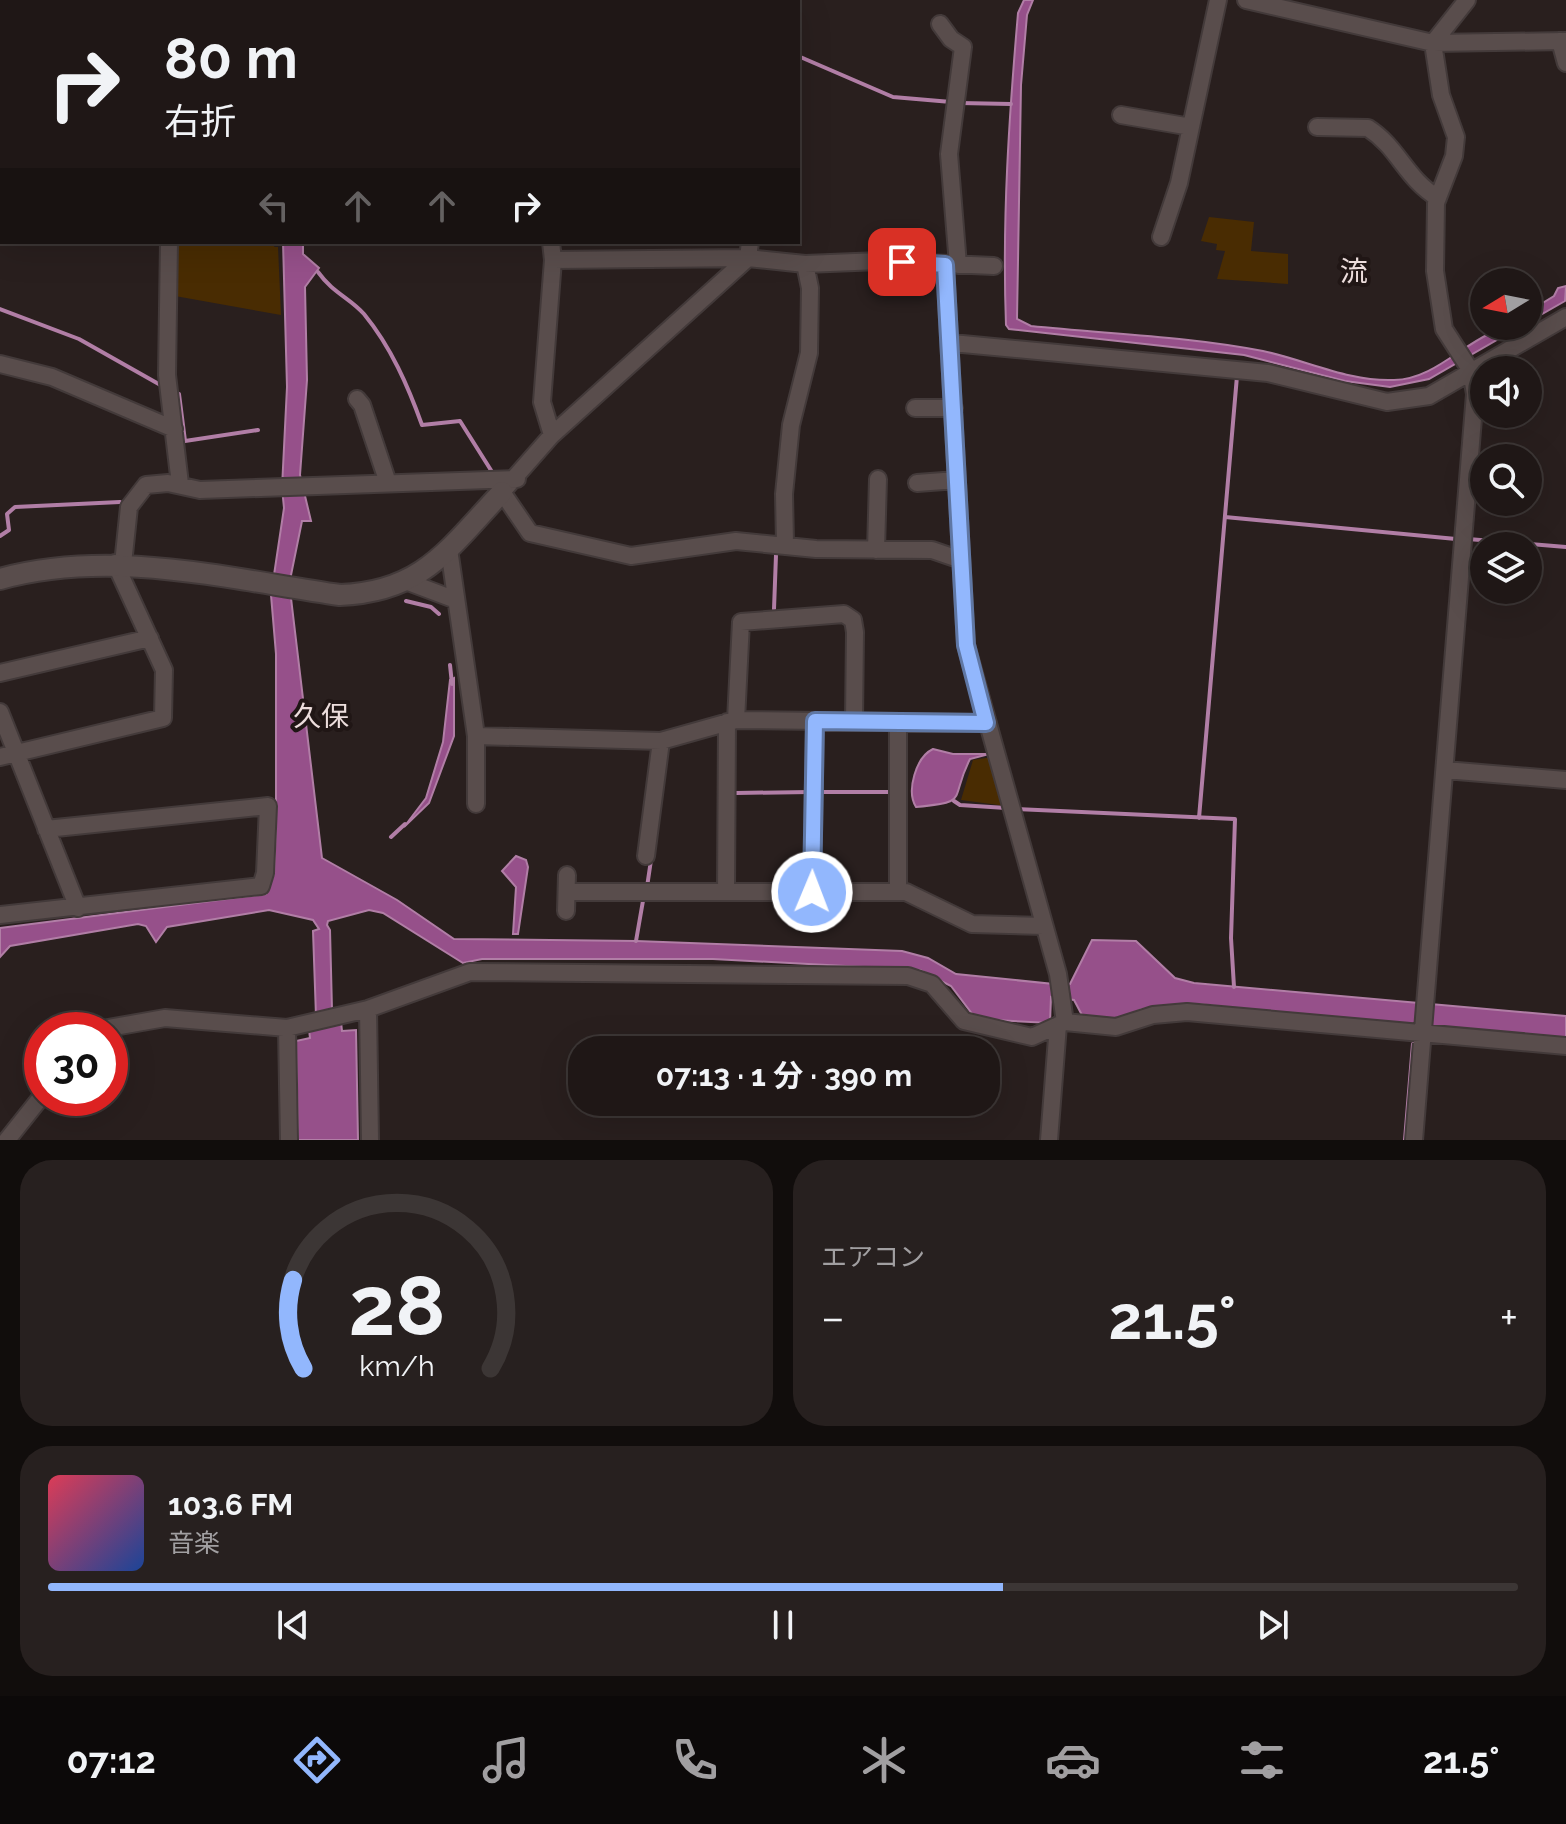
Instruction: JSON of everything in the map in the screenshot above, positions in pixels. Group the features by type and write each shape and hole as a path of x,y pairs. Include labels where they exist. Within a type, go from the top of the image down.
{"street":[{"path":"1161,237 1179,183 1218,0"},
{"path":"1246,0 1433,43 1563,41 1566,63"},
{"path":"1467,0 1433,43 1441,95 1456,137 1454,156 1438,198 1435,271 1444,329 1470,369"},
{"path":"940,24 951,39 963,47 949,154 954,408 966,645 1058,974 1062,1024 1049,1140"},
{"path":"1121,115 1191,127"},
{"path":"1317,127 1368,128 1389,146 1417,185 1438,198"},
{"path":"169,244 167,375 180,484"},
{"path":"551,244 553,260 542,402 552,435"},
{"path":"553,260 749,250 805,264 880,261 994,266"},
{"path":"0,579 39,568 119,563 340,595 373,594 408,582 449,549 510,486 552,435 749,250"},
{"path":"785,543 784,494 791,425 809,353 810,288 805,264"},
{"path":"1497,356 1566,317"},
{"path":"952,343 1268,373 1387,402 1429,396 1470,372"},
{"path":"12,362 85,389 174,429"},
{"path":"357,399 362,405 388,483"},
{"path":"915,408 954,408"},
{"path":"1414,1140 1472,428"},
{"path":"876,550 878,479"},
{"path":"917,483 957,480"},
{"path":"8,755 163,718 164,670 119,563 129,507 146,485 180,484 200,490 388,483 510,486"},
{"path":"510,486 530,533 613,554 631,556 736,541 785,543 816,549 932,550 961,560"},
{"path":"449,549 476,736 476,804"},
{"path":"408,582 456,600"},
{"path":"726,892 732,721 741,622 844,614 853,620 854,721"},
{"path":"0,673 150,638"},
{"path":"0,712 8,755 46,829 78,908"},
{"path":"526,737 528,720"},
{"path":"476,736 661,741 732,721 986,723"},
{"path":"812,892 815,721"},
{"path":"898,722 898,892"},
{"path":"646,856 661,741"},
{"path":"1445,770 1566,780"},
{"path":"0,915 261,886 265,873 268,806 46,829"},
{"path":"566,911 567,875"},
{"path":"567,892 906,892 972,924 1044,926"},
{"path":"128,1025 165,1018 287,1028 368,1009 470,972 908,976 932,984 964,1021 1032,1037 1062,1024 1116,1027 1153,1015 1187,1012 1566,1046"},
{"path":"368,1009 370,1140"},
{"path":"287,1028 289,1140"},
{"path":"7,1140 26,1116"}],"shaded area":[{"path":"1024,0 1033,0 1027,15 1021,85 1017,319 1031,326 1234,346 1377,380 1412,377 1428,371 1478,340 1497,340 1429,379 1390,387 1345,381 1244,355 1009,329 1006,325 1005,286 1007,169 1018,13"},
{"path":"1209,217 1254,222 1251,251 1288,254 1288,284 1217,279 1225,251 1216,250 1217,244 1201,241"},
{"path":"175,244 276,244 274,247 278,247 281,315 175,296"},
{"path":"283,244 303,244 303,254 319,268 305,287 307,380 300,475 311,521 302,521 290,580 322,858 397,900 454,939 636,941 902,951 928,958 956,974 1054,984 1070,984 1092,940 1136,941 1175,978 1194,983 1566,1016 1566,1038 1361,1022 1198,1004 1142,1009 1115,1021 1083,1017 1074,1000 1051,997 1050,1023 976,1019 951,986 920,970 713,959 482,959 463,963 383,913 369,910 328,921 327,925 330,930 332,1010 341,1022 342,1031 356,1030 358,1140 298,1140 296,1041 310,1038 309,1030 316,1016 313,931 319,929 313,920 269,910 167,927 156,942 146,926 138,924 10,946 0,957 0,928 266,894 274,874 276,823 276,654 271,595 284,508 282,488 287,387"},
{"path":"1566,286 1565,301 1542,314 1542,303 1554,296 1558,288"},
{"path":"454,678 454,736 429,803 404,827 426,798 443,742 450,680"},
{"path":"933,749 953,754 989,754 970,759 952,800 916,807 912,792 914,775 922,759"},
{"path":"992,757 1006,806 961,800 973,760"},
{"path":"516,856 526,860 528,867 518,934 513,934 516,887 502,871"}],"waterway":[{"path":"800,57 893,97 951,102"},
{"path":"960,103 1011,104"},
{"path":"318,272 359,308 374,327 398,367 422,425 460,421 494,475"},
{"path":"0,309 79,339 164,387"},
{"path":"1199,818 1237,376"},
{"path":"175,392 179,394 185,441 258,430"},
{"path":"0,536 9,530 7,514 15,507 120,502"},
{"path":"1225,517 1456,539"},
{"path":"1468,539 1566,547"},
{"path":"774,609 776,555"},
{"path":"406,601 431,607 439,614"},
{"path":"450,665 452,684"},
{"path":"736,793 810,792"},
{"path":"818,792 889,792"},
{"path":"954,801 960,805 1006,808"},
{"path":"1015,809 1235,819 1231,938 1234,987"},
{"path":"391,837 405,824"},
{"path":"647,887 651,860"},
{"path":"636,941 644,895"},
{"path":"1405,1140 1413,1044"}],"district":[{"name":"流","path":"1354,271"},
{"name":"久保","path":"321,716"}],"route":[{"path":"812,892 815,721 986,723 966,645 952,343 945,265 902,262"}]}
